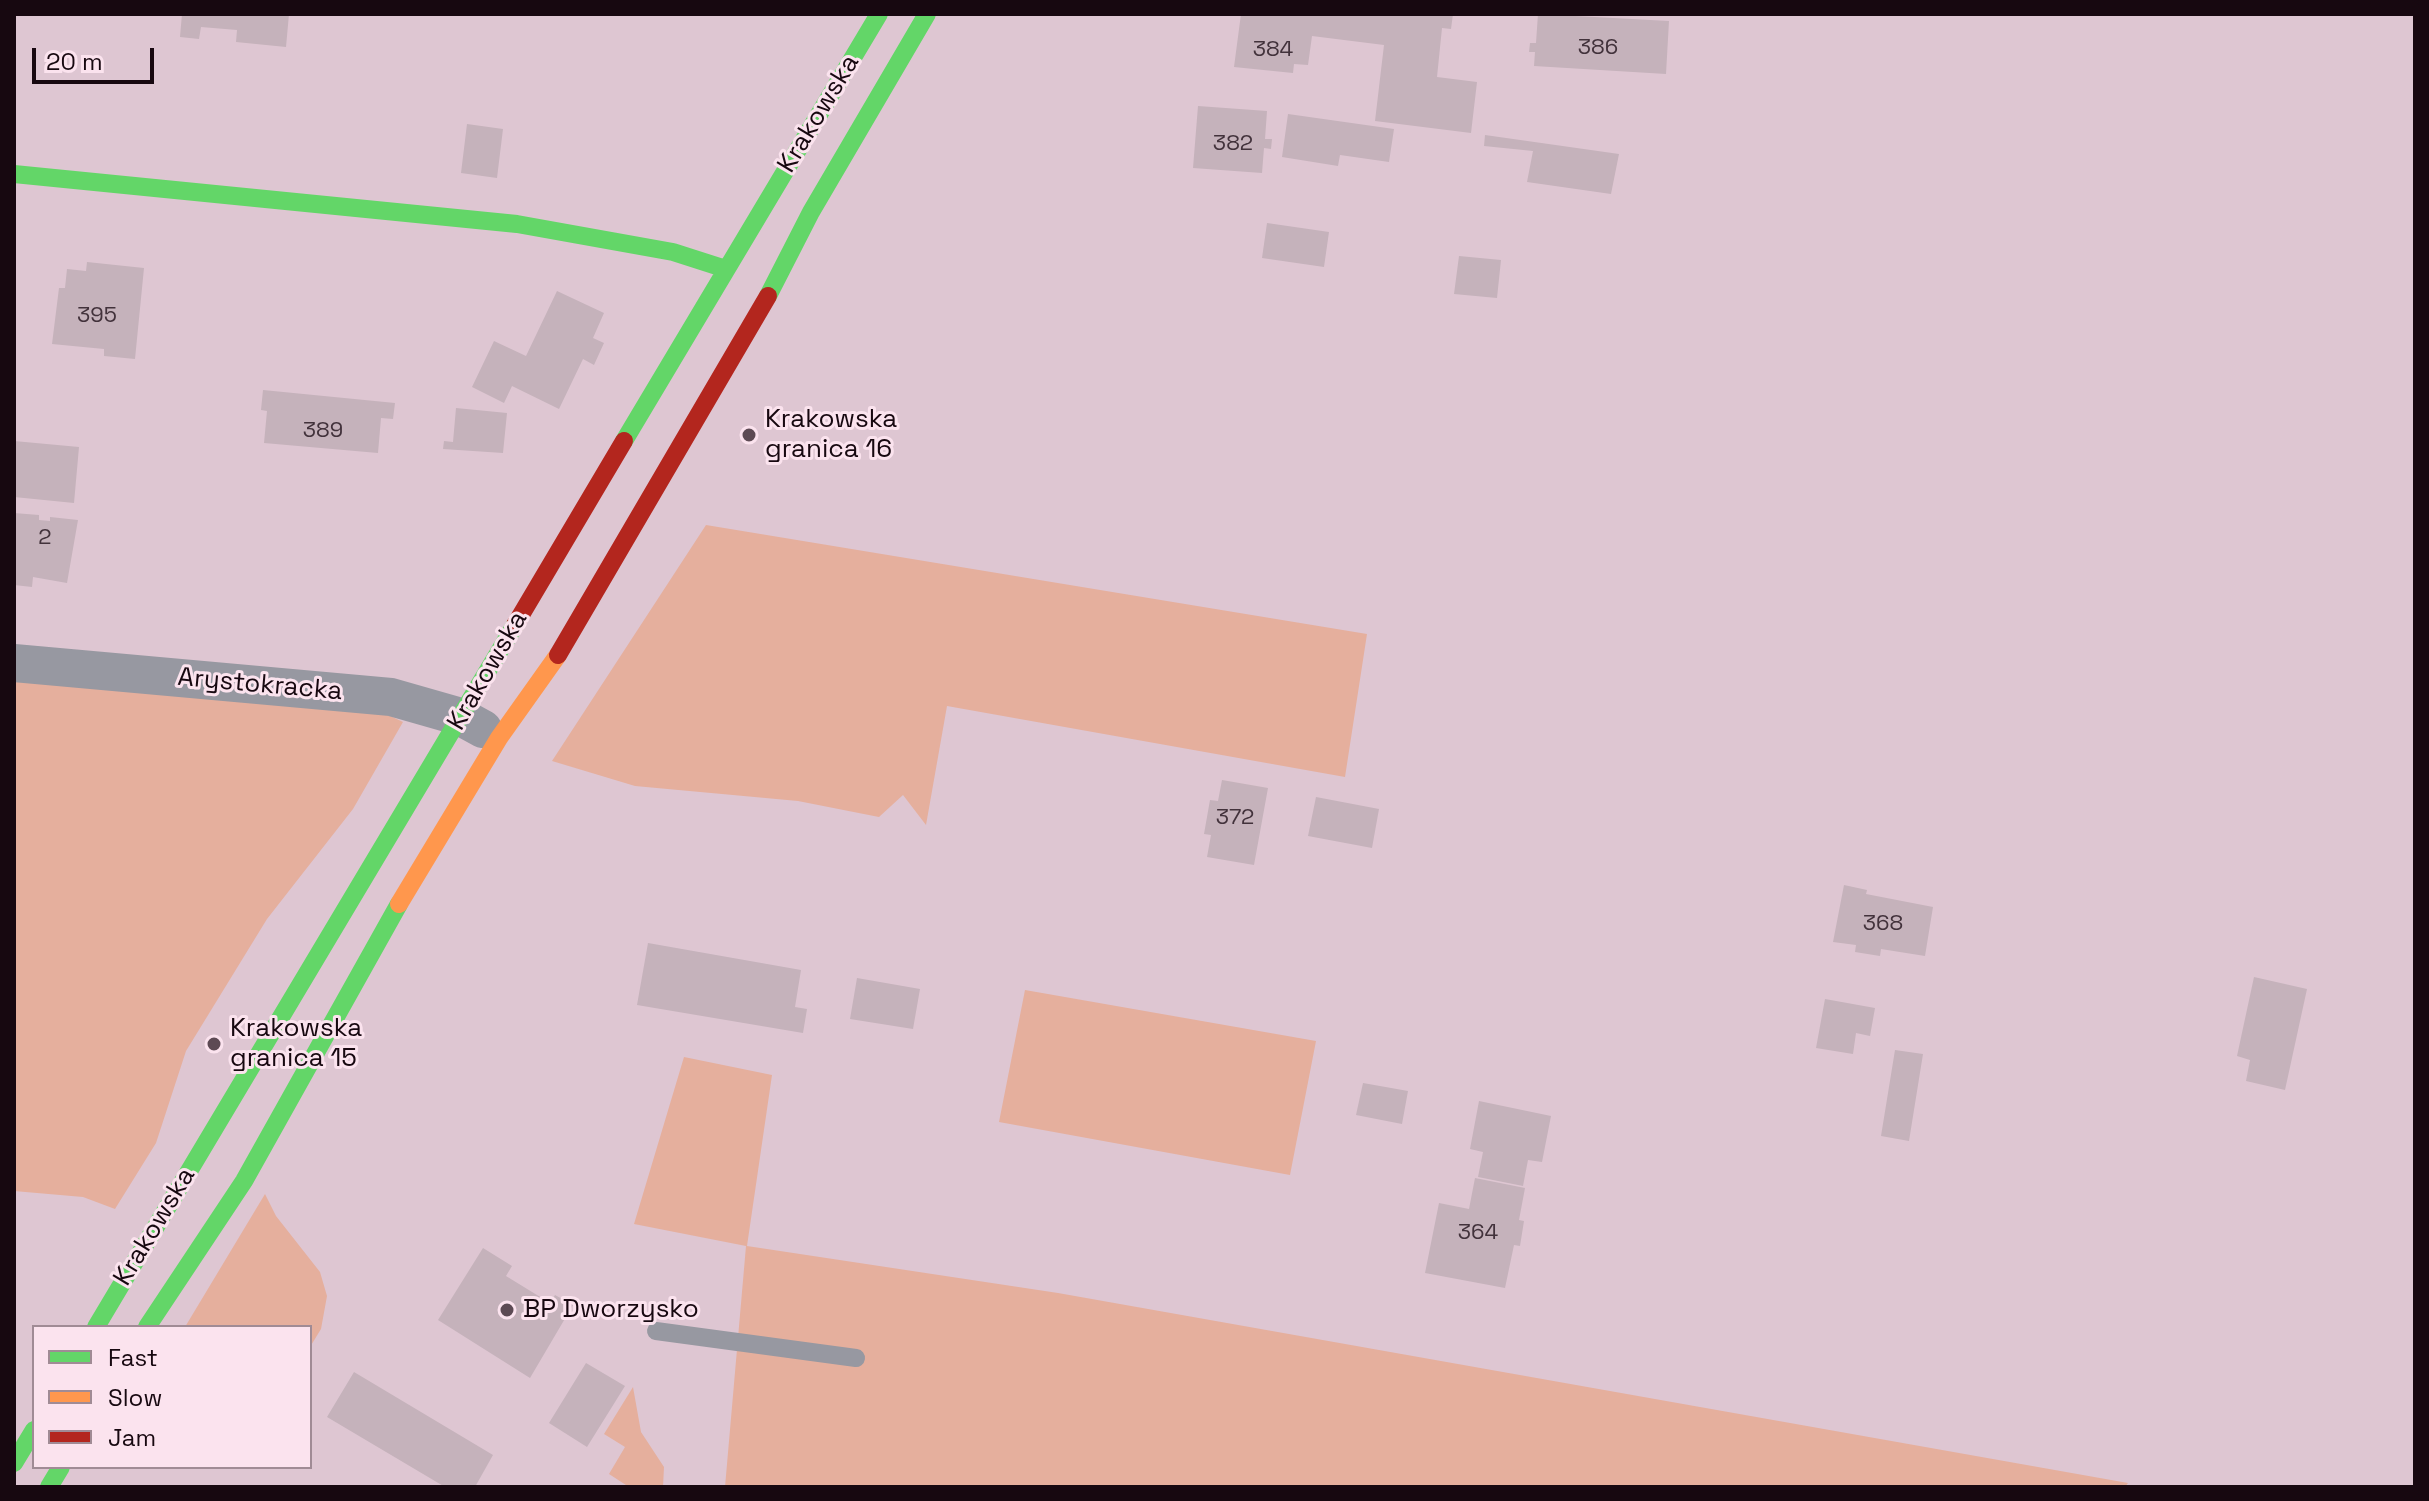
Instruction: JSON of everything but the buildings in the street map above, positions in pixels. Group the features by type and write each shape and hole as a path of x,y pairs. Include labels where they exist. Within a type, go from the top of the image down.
{"main road":[{"name":"Krakowska","path":"97,1325 879,14"},
{"name":"Krakowska","path":"148,1325 244,1181 351,984 499,738 539,686 728,369 817,200 927,14"},
{"path":"14,174 517,224 673,252 726,269"},
{"path":"14,1463 32,1433"},
{"path":"49,1487 60,1469"}],"street":[{"name":"Arystokracka","path":"14,663 391,697 461,717 499,738"}],"lane":[{"path":"656,1331 856,1358"}],"shaded area":[{"path":"706,525 1367,634 1345,777 947,706 926,825 903,795 879,817 798,801 635,786 552,761"},
{"path":"14,680 378,710 403,722 353,809 267,919 186,1051 156,1143 115,1209 83,1197 14,1191"},
{"path":"1025,990 1316,1041 1290,1175 999,1122"},
{"path":"684,1057 772,1075 747,1246 1058,1293 2128,1483 2125,1487 725,1487 746,1246 634,1224"},
{"path":"265,1194 276,1216 320,1272 327,1296 321,1329 312,1344 312,1325 186,1325"},
{"path":"633,1387 641,1432 664,1467 663,1487 629,1487 609,1474 625,1447 604,1434"}],"traffic: fast":[{"path":"624,441 879,14"},
{"path":"768,296 811,212 927,14"},
{"path":"14,174 517,224 673,252 726,269"},
{"path":"97,1325 515,625"},
{"path":"148,1325 244,1181 399,904"},
{"path":"14,1463 32,1433"},
{"path":"49,1487 60,1469"}],"traffic: slow":[{"path":"399,904 499,738 558,655"}],"traffic: jam":[{"path":"558,655 768,296"},
{"path":"515,625 624,441"}],"place":[{"name":"Krakowska granica 16","path":"749,435"},
{"name":"Krakowska granica 15","path":"214,1044"},
{"name":"BP Dworzysko","path":"507,1310"}]}
